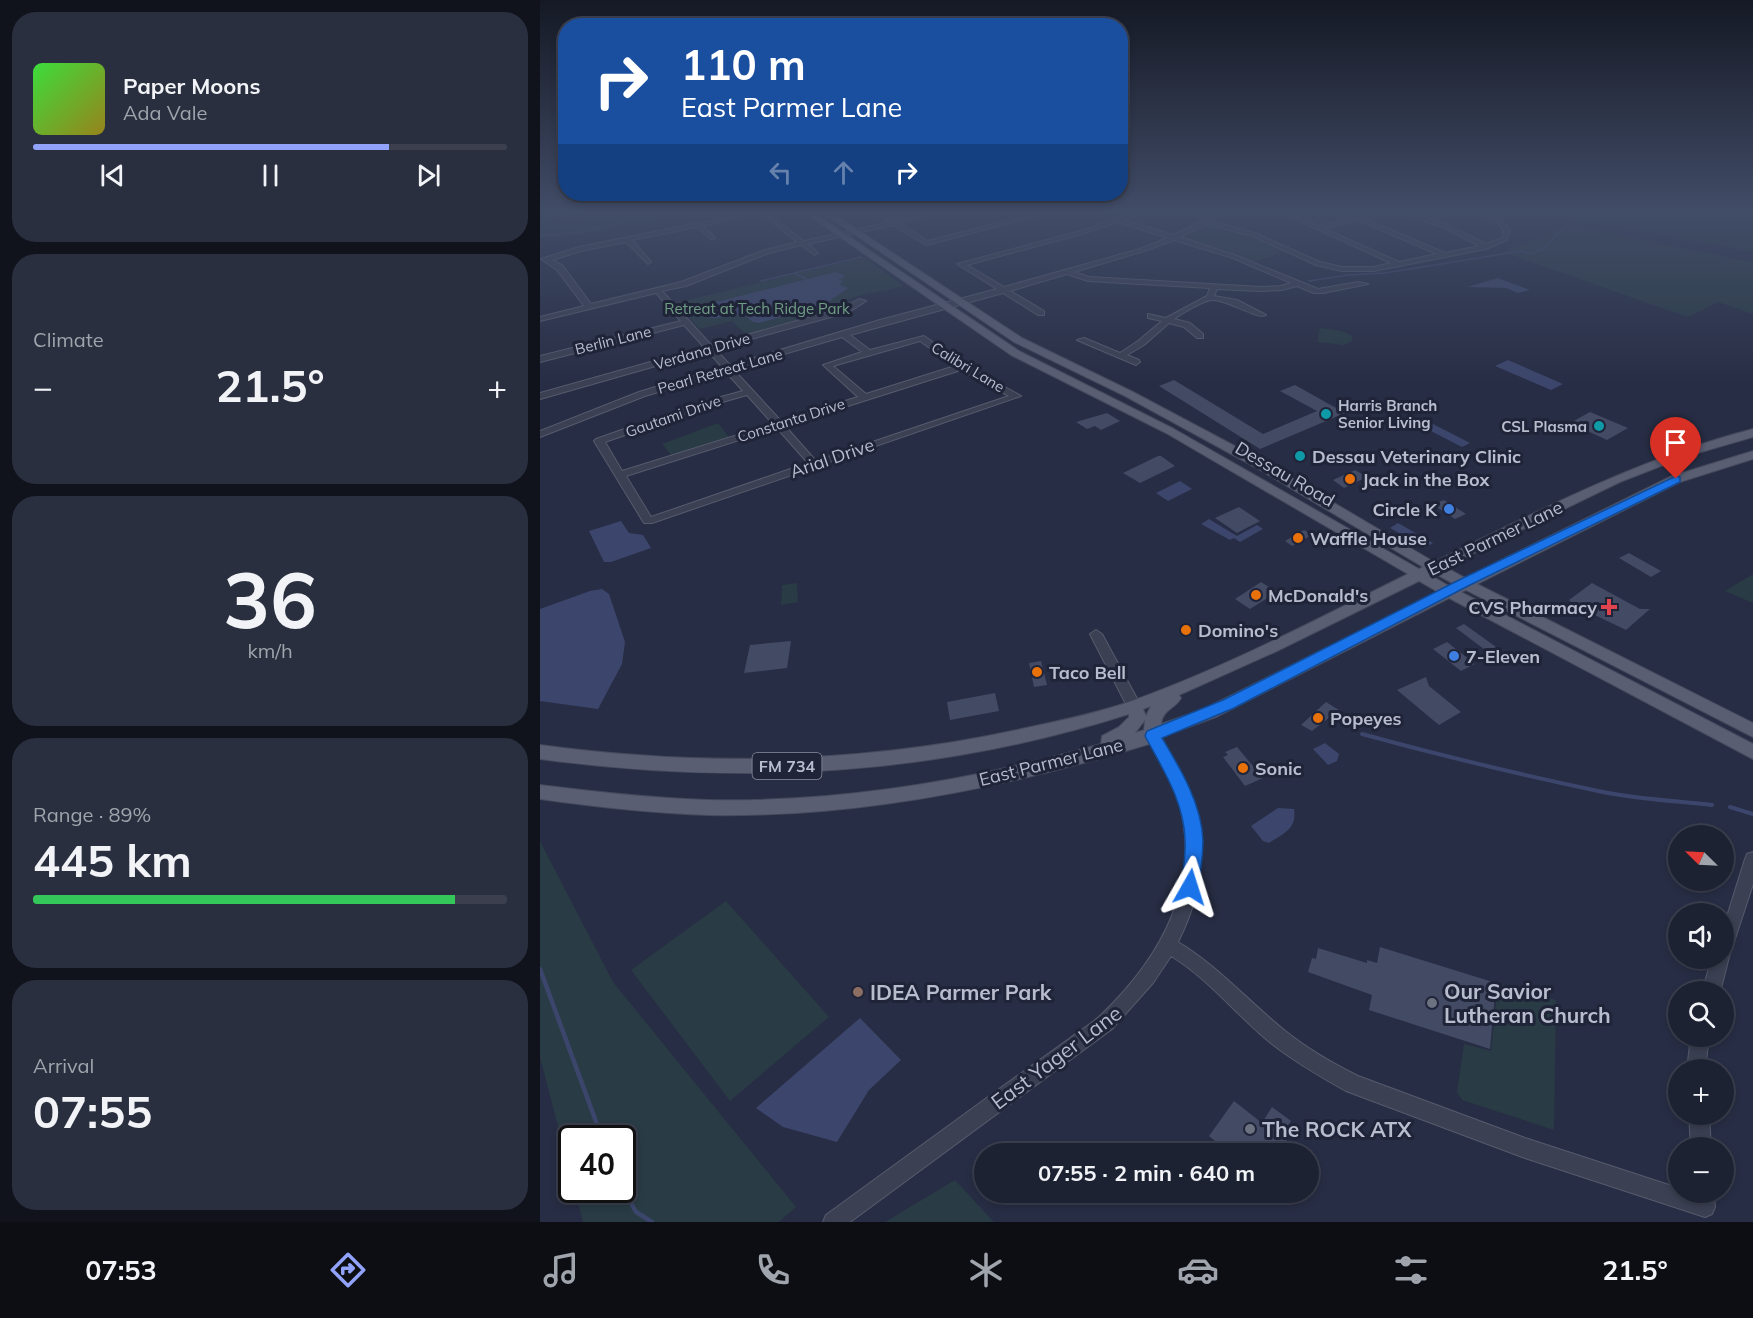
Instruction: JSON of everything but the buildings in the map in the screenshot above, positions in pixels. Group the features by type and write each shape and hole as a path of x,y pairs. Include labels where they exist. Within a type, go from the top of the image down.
{"main road":[{"name":"Dessau Road","path":"892,270 994,339 1032,361 1130,410 1426,571 1464,583 1753,731"},
{"name":"Dessau Road","path":"913,270 1017,340 1129,394 1259,464 1426,571 1449,592 1753,752"},
{"path":"1032,361 1046,355"},
{"name":"East Parmer Lane","path":"540,752 664,766 801,765 940,752 1031,734 1134,706 1244,660 1616,479 1680,454 1753,433"},
{"name":"East Parmer Lane","path":"540,792 641,805 718,807 799,804 875,797 962,785 1031,770 1152,736 1210,713 1635,498 1676,479 1753,455"},
{"path":"1244,472 1259,464"},
{"path":"1152,736 1152,718 1160,705 1232,674 1239,669 1244,660"},
{"path":"1031,770 1047,758 1120,736 1129,730 1138,717 1134,706"},
{"path":"1730,740 1753,746"}],"street":[{"path":"561,270 589,308"},
{"path":"540,319 658,291 697,280 720,270"},
{"path":"971,270 1041,313"},
{"name":"Pearl Retreat Lane","path":"540,434 630,397 1067,270"},
{"path":"1267,270 1325,292 1348,285 1364,284"},
{"path":"1064,271 1088,279 1215,286 1276,289 1298,283"},
{"path":"1120,356 1141,343 1167,320 1210,297 1215,286"},
{"path":"658,291 814,464"},
{"path":"1210,297 1234,302 1262,315"},
{"name":"Verdana Drive","path":"540,396 846,310 862,301"},
{"path":"1151,316 1187,325 1200,336"},
{"name":"Berlin Lane","path":"540,359 687,322"},
{"path":"844,334 868,353"},
{"name":"Calibri Lane","path":"868,353 921,338 962,367 1017,396"},
{"path":"1081,340 1136,362"},
{"path":"864,397 827,365 868,353"},
{"name":"Constanta Drive","path":"620,475 962,367"},
{"name":"Gautami Drive","path":"620,475 599,441 702,405 748,392"},
{"name":"Arial Drive","path":"620,475 648,520 1017,396"},
{"path":"1096,634 1134,706"},
{"name":"East Yager Lane","path":"833,1222 1106,1023 1143,985 1169,946 1182,917 1190,887 1194,839 1182,789 1152,736"},
{"path":"1734,919 1753,859"},
{"path":"1169,946 1194,961 1278,1037 1322,1068 1353,1084 1525,1148 1668,1190"}],"green space":[{"name":"Retreat at Tech Ridge Park","path":"811,270 882,270 903,286 848,299 845,307 747,336 732,321 700,329 676,303"},
{"path":"1554,270 1753,270 1753,314 1718,302 1688,317"},
{"path":"1320,328 1342,331 1352,336 1352,341 1344,345 1317,342"},
{"path":"718,423 729,437 671,455 662,444"},
{"path":"1753,574 1753,603 1725,591"},
{"path":"797,583 798,602 781,605 782,585"},
{"path":"540,841 613,982 796,1207 779,1222 583,1222 578,1203 636,1203 636,1125 558,1126 540,1057"},
{"path":"726,901 829,1017 730,1101 631,970"},
{"path":"1498,983 1556,1000 1554,1130 1462,1100 1457,1092 1464,1044 1491,1051"},
{"path":"955,1180 994,1222 885,1222"}],"water":[{"path":"836,272 844,275 844,278 838,279 843,281 839,285 848,288 824,305 759,323 753,322 743,314 718,318 707,317 700,308 708,304"},
{"path":"1498,278 1530,290 1518,293 1506,288 1467,287"},
{"path":"1508,360 1563,384 1551,390 1495,366"},
{"path":"1431,423 1470,443 1462,447 1423,427"},
{"path":"1180,481 1192,489 1168,501 1156,493"},
{"path":"1209,519 1237,536 1257,525 1263,529 1240,542 1234,538 1230,540 1201,524"},
{"path":"621,521 629,533 643,535 651,548 611,562 604,562 589,531"},
{"path":"1398,523 1433,543 1425,548 1390,528"},
{"path":"602,589 609,594 625,642 622,664 598,709 540,701 540,609"},
{"path":"1325,743 1339,754 1337,761 1328,765 1313,749"},
{"path":"1278,808 1294,809 1291,826 1269,843 1263,841 1251,826"},
{"path":"860,1018 901,1060 869,1090 837,1142 783,1127 756,1108"}],"waterway":[{"path":"761,281 807,270"},
{"path":"1309,281 1403,270"},
{"path":"796,274 806,279"},
{"path":"1362,734 1482,765 1603,792 1712,805"},
{"path":"1730,807 1753,814"},
{"path":"540,969 597,1125"},
{"path":"631,1203 636,1212 652,1222"}],"place":[{"name":"Harris Branch Senior Living","path":"1326,414"},
{"name":"CSL Plasma","path":"1599,426"},
{"name":"Dessau Veterinary Clinic","path":"1300,456"},
{"name":"Jack in the Box","path":"1350,479"},
{"name":"Circle K","path":"1449,509"},
{"name":"Waffle House","path":"1298,538"},
{"name":"McDonald's","path":"1256,595"},
{"name":"CVS Pharmacy","path":"1609,607"},
{"name":"Domino's","path":"1186,630"},
{"name":"7-Eleven","path":"1454,656"},
{"name":"Taco Bell","path":"1037,672"},
{"name":"Popeyes","path":"1318,718"},
{"name":"Sonic","path":"1243,768"},
{"name":"IDEA Parmer Park","path":"858,992"},
{"name":"Our Savior Lutheran Church","path":"1432,1003"},
{"name":"The ROCK ATX","path":"1250,1129"}],"route":[{"path":"1190,887 1194,839 1188,807 1174,772 1152,736 1210,713 1464,583 1676,479"}]}
